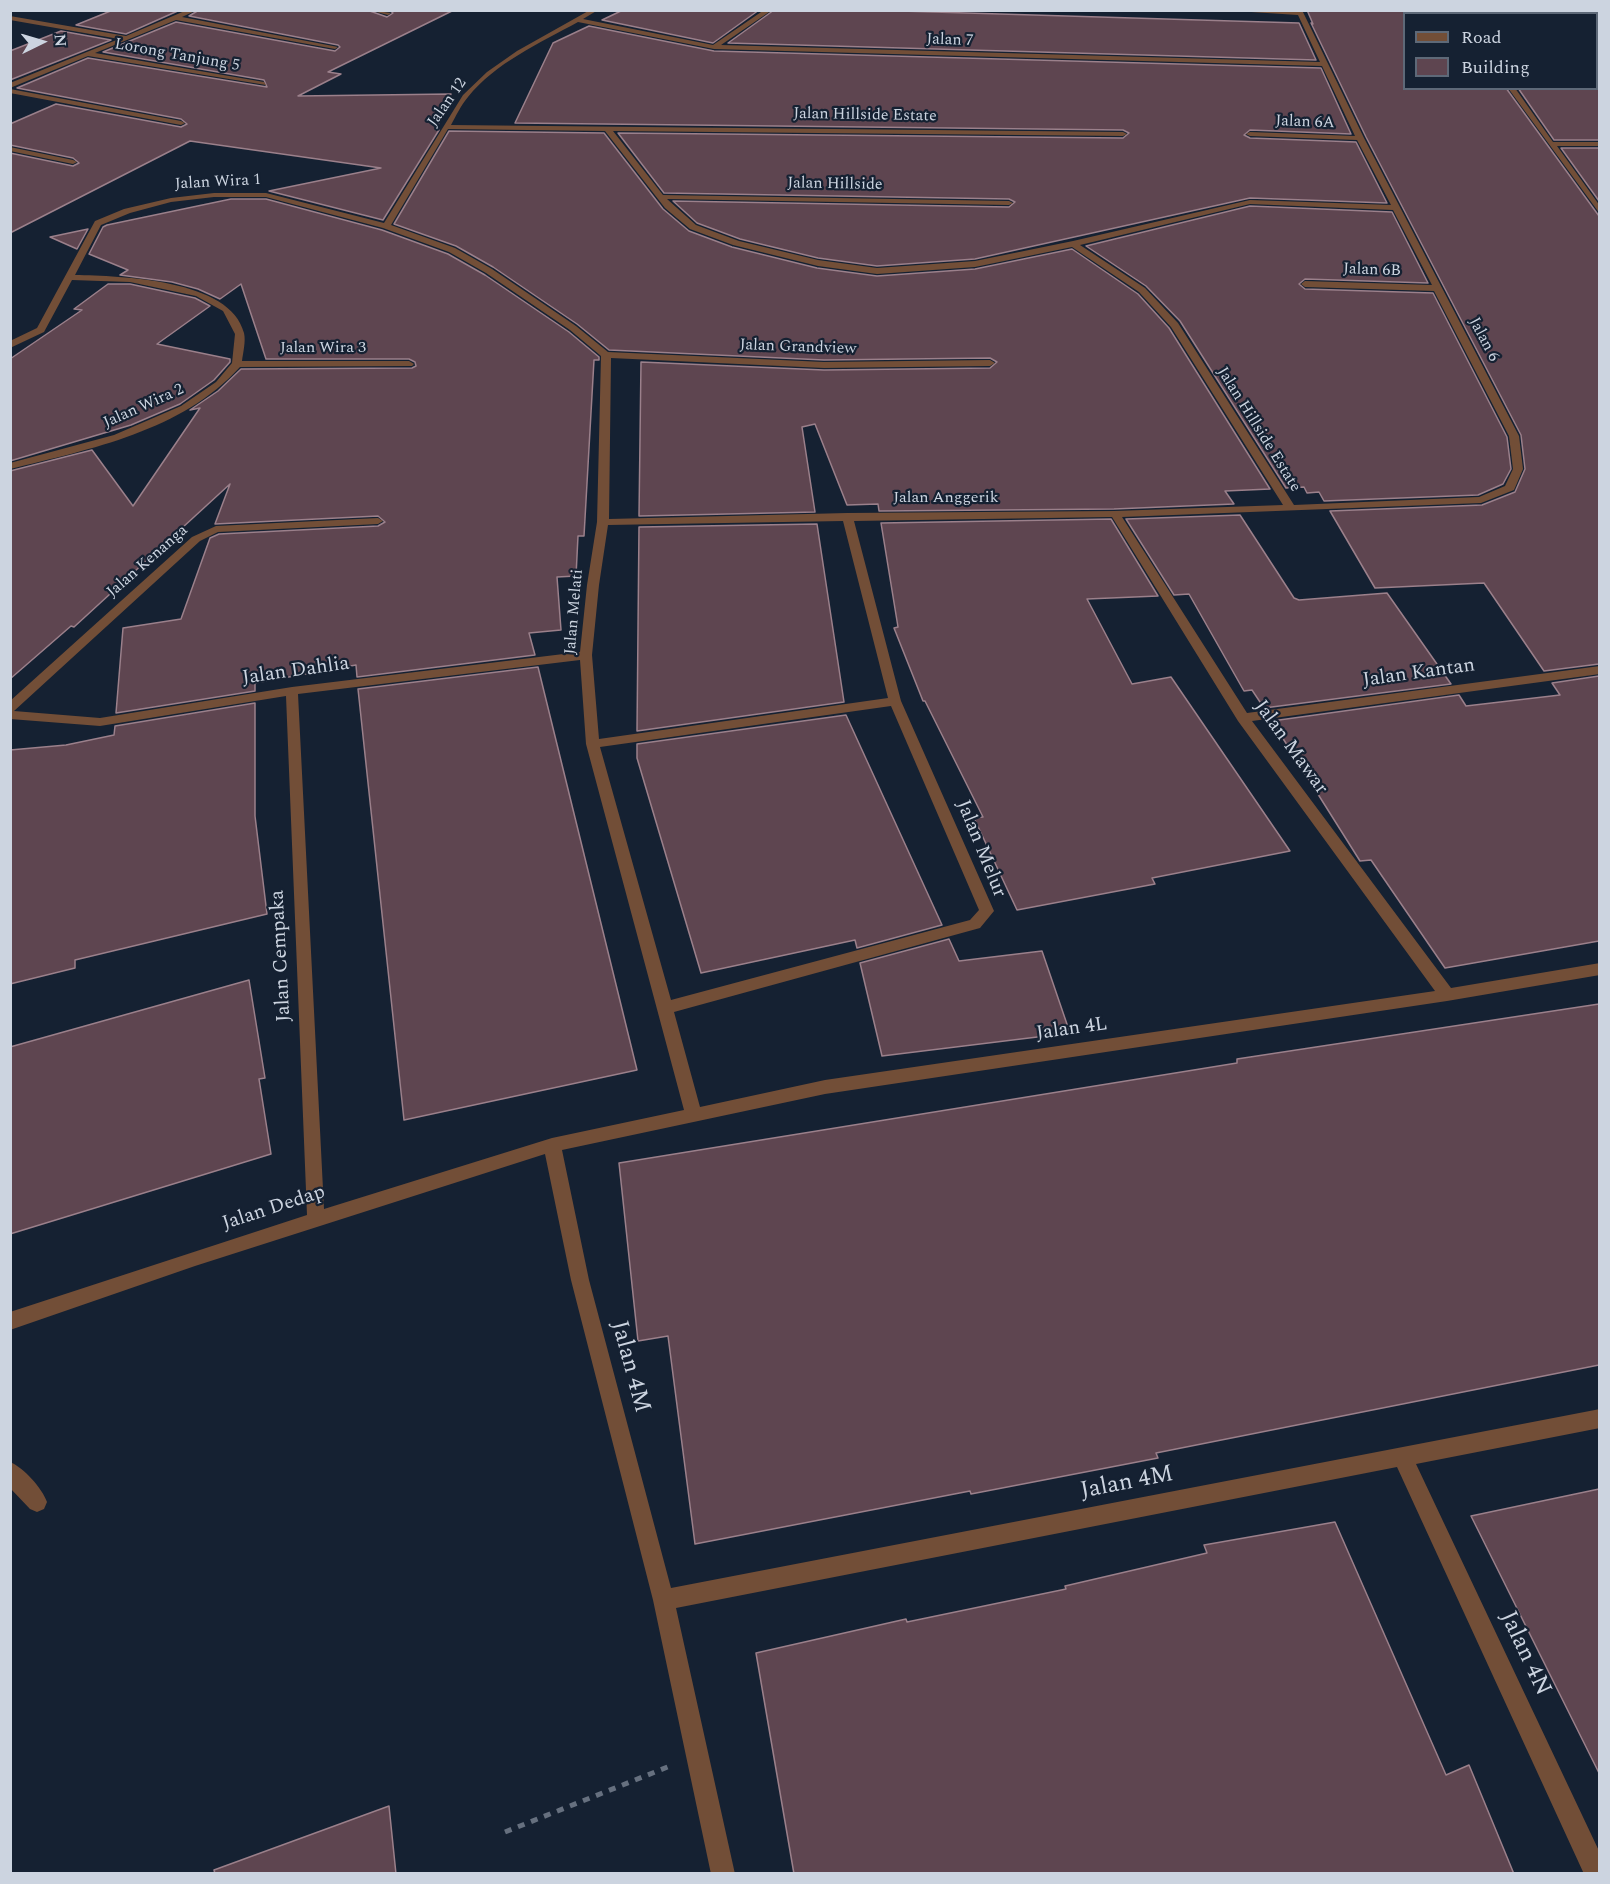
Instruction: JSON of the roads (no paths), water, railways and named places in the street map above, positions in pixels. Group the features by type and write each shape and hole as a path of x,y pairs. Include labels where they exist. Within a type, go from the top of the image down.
{"street":[{"path":"10,86 194,10"},
{"path":"372,10 388,13"},
{"name":"Jalan 12","path":"386,226 465,96 489,73 595,10"},
{"path":"714,47 769,10"},
{"path":"1223,10 1299,12"},
{"name":"Jalan 6","path":"1290,508 1481,500 1510,488 1518,469 1515,436 1360,138 1299,12"},
{"path":"10,18 126,38"},
{"path":"176,18 335,48"},
{"name":"Jalan 7","path":"578,20 714,47 1324,64"},
{"name":"Lorong Tanjung 5","path":"86,54 264,84"},
{"path":"1512,90 1599,212"},
{"path":"10,91 181,123"},
{"name":"Jalan Hillside Estate","path":"448,127 1124,134"},
{"path":"607,128 668,207 693,227 736,243 818,264 877,271 975,264 1073,244 1250,202 1397,207"},
{"name":"Jalan 6A","path":"1250,134 1360,138"},
{"path":"1550,144 1599,144"},
{"path":"10,149 74,162"},
{"name":"Jalan Wira 1","path":"10,345 41,330 98,223 127,211 171,200 214,195 266,195 386,226"},
{"name":"Jalan Hillside","path":"660,197 1010,203"},
{"path":"386,226 452,250 489,271 573,328 606,355"},
{"name":"Jalan Hillside Estate","path":"1073,244 1142,290 1175,326 1290,508"},
{"path":"69,277 130,279 199,294 227,309 240,334 237,364"},
{"name":"Jalan 6B","path":"1305,284 1437,288"},
{"name":"Jalan Grandview","path":"606,355 824,365 990,363"},
{"name":"Jalan Melati","path":"606,355 603,522 593,585 586,655 593,744 694,1115"},
{"name":"Jalan Wira 3","path":"237,364 409,364"},
{"name":"Jalan Wira 2","path":"10,466 118,437 186,408 219,384 237,364"},
{"name":"Jalan Anggerik","path":"603,522 847,516 1115,514 1290,508"},
{"name":"Jalan Mawar","path":"1115,514 1243,718 1447,995"},
{"name":"Jalan Melur","path":"665,1008 975,924 987,911 895,701 847,516"},
{"name":"Jalan Kenanga","path":"10,708 196,539 216,529 378,521"},
{"name":"Jalan Dahlia","path":"10,715 100,722 292,690 586,655"},
{"name":"Jalan Kantan","path":"1243,718 1599,670"},
{"name":"Jalan Cempaka","path":"292,690 316,1220"},
{"path":"593,744 895,701"},
{"name":"Jalan 4L","path":"552,1145 825,1087 1447,995 1599,969"},
{"name":"Jalan Dedap","path":"10,1321 552,1145"},
{"name":"Jalan 4M","path":"552,1145 580,1280 664,1600 723,1874"},
{"name":"Jalan 4M","path":"664,1600 1599,1418"},
{"name":"Jalan 4N","path":"1402,1457 1597,1874"},
{"path":"10,1472 37,1502"}]}
